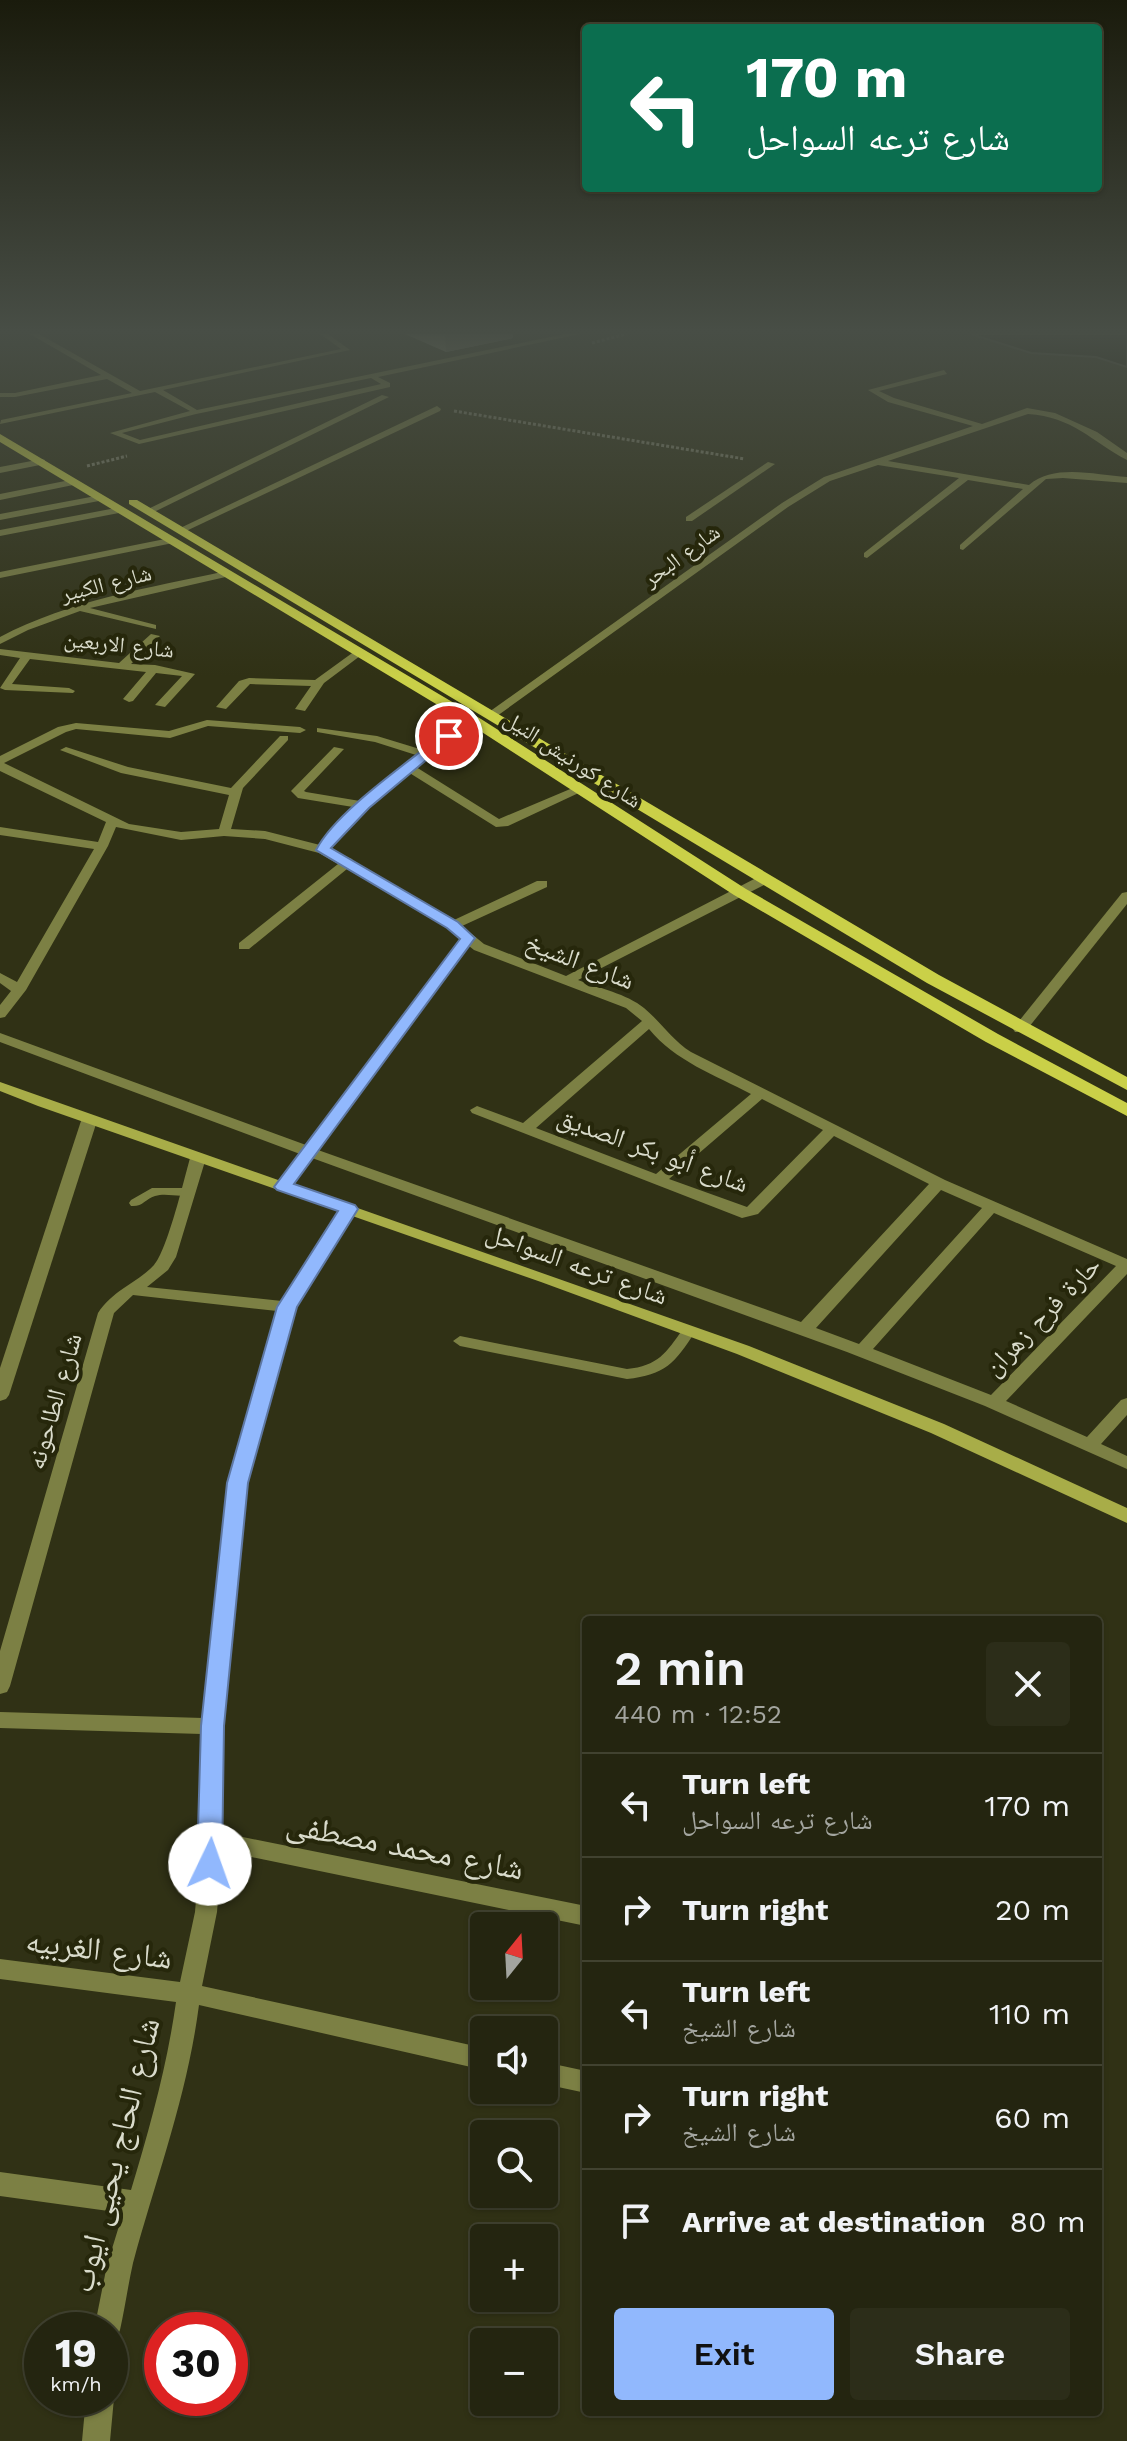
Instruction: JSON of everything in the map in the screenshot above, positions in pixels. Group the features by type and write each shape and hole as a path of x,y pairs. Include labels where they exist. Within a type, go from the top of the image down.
{"main road":[{"name":"شارع كورنيش النيل","path":"23,448 121,510 298,599 1020,1029 1127,1084"},
{"name":"شارع كورنيش النيل","path":"30,448 149,511 226,574 476,722 740,892 992,1038 1127,1110"},
{"path":"277,605 298,599"},
{"name":"شارع ترعه السواحل","path":"0,1086 89,1121 349,1209 916,1417 1027,1466 1127,1516"}],"street":[{"path":"149,511 280,448"},
{"path":"0,575 176,535 356,448"},
{"name":"شارع البحر","path":"493,714 785,505 827,479 917,448"},
{"path":"0,470 42,462"},
{"path":"876,462 1031,488"},
{"path":"689,519 771,464"},
{"path":"963,547 1043,477 1127,480"},
{"path":"867,555 965,478"},
{"path":"0,497 75,482"},
{"path":"0,517 101,498"},
{"path":"0,533 121,510"},
{"name":"شارع الكبير","path":"0,641 11,634 83,609 226,574"},
{"path":"83,609 154,632 123,665"},
{"path":"0,629 11,634"},
{"name":"شارع الاربعين","path":"0,652 190,674 161,705"},
{"path":"301,709 318,683 334,667 359,653"},
{"path":"27,655 3,684 5,687 69,691"},
{"path":"129,699 155,668"},
{"path":"222,707 243,683 249,681 318,683"},
{"path":"323,850 327,842 364,805 408,767 449,736 476,722"},
{"path":"0,764 62,729 76,726 170,735 207,723 300,730"},
{"path":"321,730 377,739 424,754"},
{"path":"224,832 233,792 284,738"},
{"path":"338,749 297,791 302,795 364,805"},
{"path":"66,750 137,773 233,792"},
{"name":"شارع الشيخ","path":"0,764 112,822 171,835 224,832 284,838 323,850 453,925 494,955 631,1005 650,1021 661,1039 673,1048 831,1130 991,1207 1126,1265"},
{"path":"408,767 496,823 504,823 579,790"},
{"path":"0,1014 19,990 102,846 112,822"},
{"path":"0,831 102,846"},
{"path":"244,946 348,862"},
{"path":"566,981 765,879"},
{"path":"453,925 542,884"},
{"path":"1020,1029 1127,896"},
{"path":"283,1187 468,938"},
{"path":"0,977 19,990"},
{"path":"525,1129 650,1021"},
{"name":"شارع ترعه السواحل","path":"0,1037 308,1153 863,1350 995,1402 1127,1463"},
{"path":"658,1180 762,1092"},
{"name":"شارع أبو بكر الصديق","path":"477,1110 737,1212 748,1213 831,1130"},
{"path":"0,1395 89,1121"},
{"name":"شارع الطاحونه","path":"0,1686 106,1313 113,1300 162,1270 198,1158"},
{"path":"805,1329 939,1183"},
{"path":"863,1350 991,1207"},
{"name":"شارع الحاج يحيى ايوب","path":"111,2312 120,2265 178,2066 206,1912 212,1840 212,1726 237,1483 287,1307 349,1209"},
{"name":"حارة فرح زهران","path":"995,1402 1126,1265"},
{"path":"129,1290 287,1307"},
{"path":"1090,1445 1127,1404"},
{"path":"0,1720 212,1726"},
{"name":"شارع محمد مصطفى","path":"212,1840 582,1915"},
{"name":"شارع الغربيه","path":"0,1969 189,1993 470,2056"},
{"path":"558,2076 582,2081"},
{"path":"0,2184 139,2203"},
{"path":"96,2441 98,2416"}],"lane":[{"path":"136,1203 152,1192 188,1192"},
{"path":"460,1341 627,1374 646,1373 661,1367 688,1332"}],"path":[{"path":"685,448 771,464"}],"route":[{"path":"210,1864 212,1726 237,1483 287,1307 349,1209 283,1187 468,938 453,925 323,850 327,842 364,805 449,736"}]}
